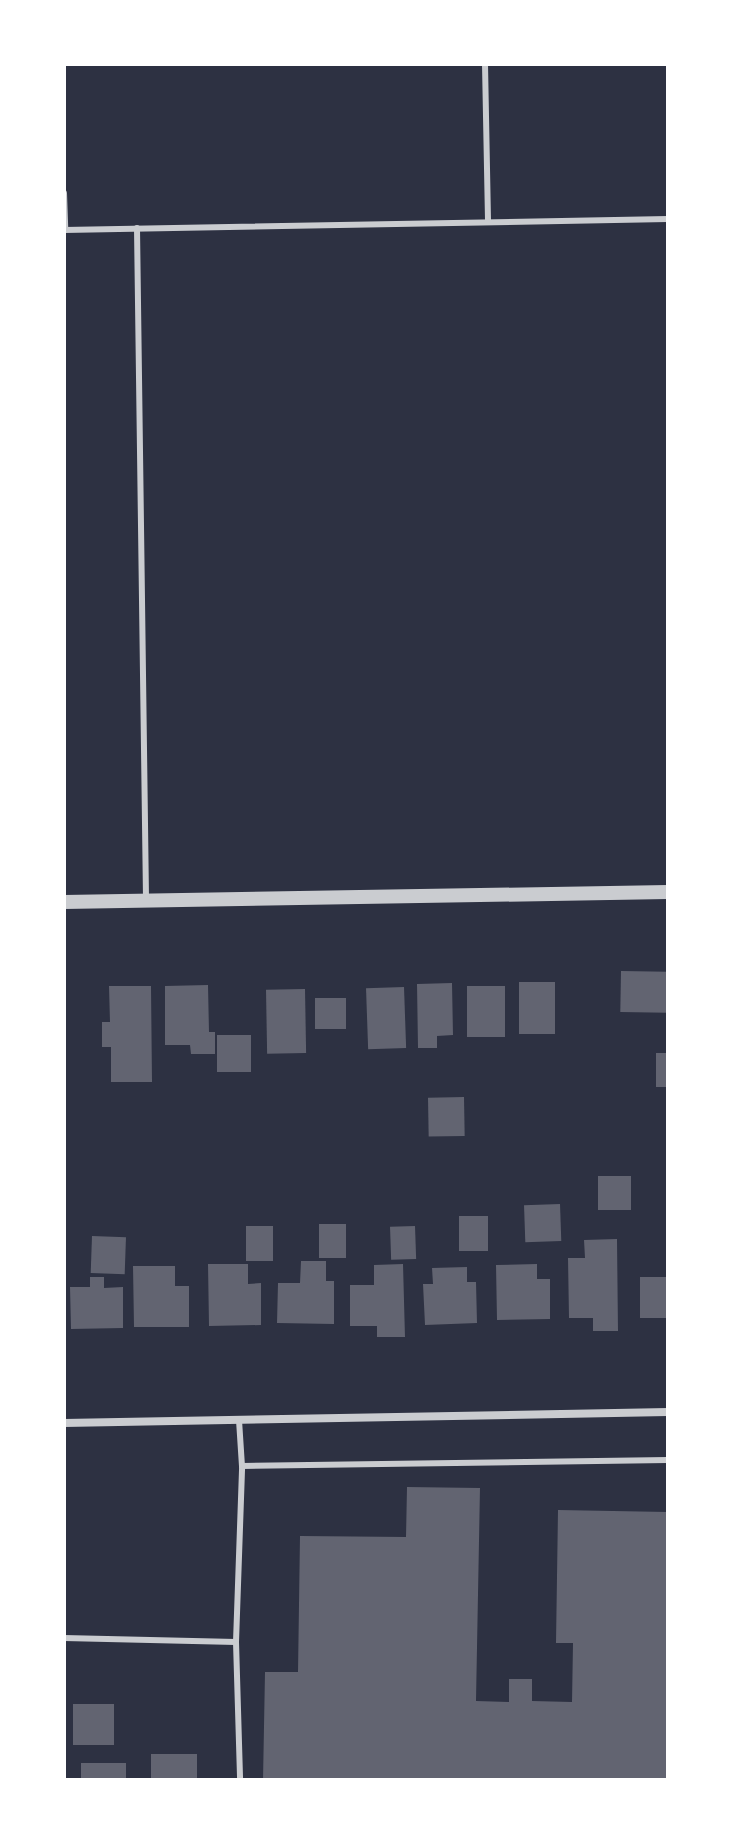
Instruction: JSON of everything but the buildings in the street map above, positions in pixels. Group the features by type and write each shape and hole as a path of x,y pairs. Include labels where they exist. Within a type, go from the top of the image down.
{"street":[{"path":"64,902 668,892"},
{"path":"64,1423 668,1412"}],"lane":[{"path":"485,64 488,222"},
{"path":"64,193 65,230 668,219"},
{"path":"137,228 146,900"},
{"path":"239,1420 242,1466 236,1642 240,1780"},
{"path":"242,1466 668,1460"},
{"path":"64,1638 236,1642"}]}
